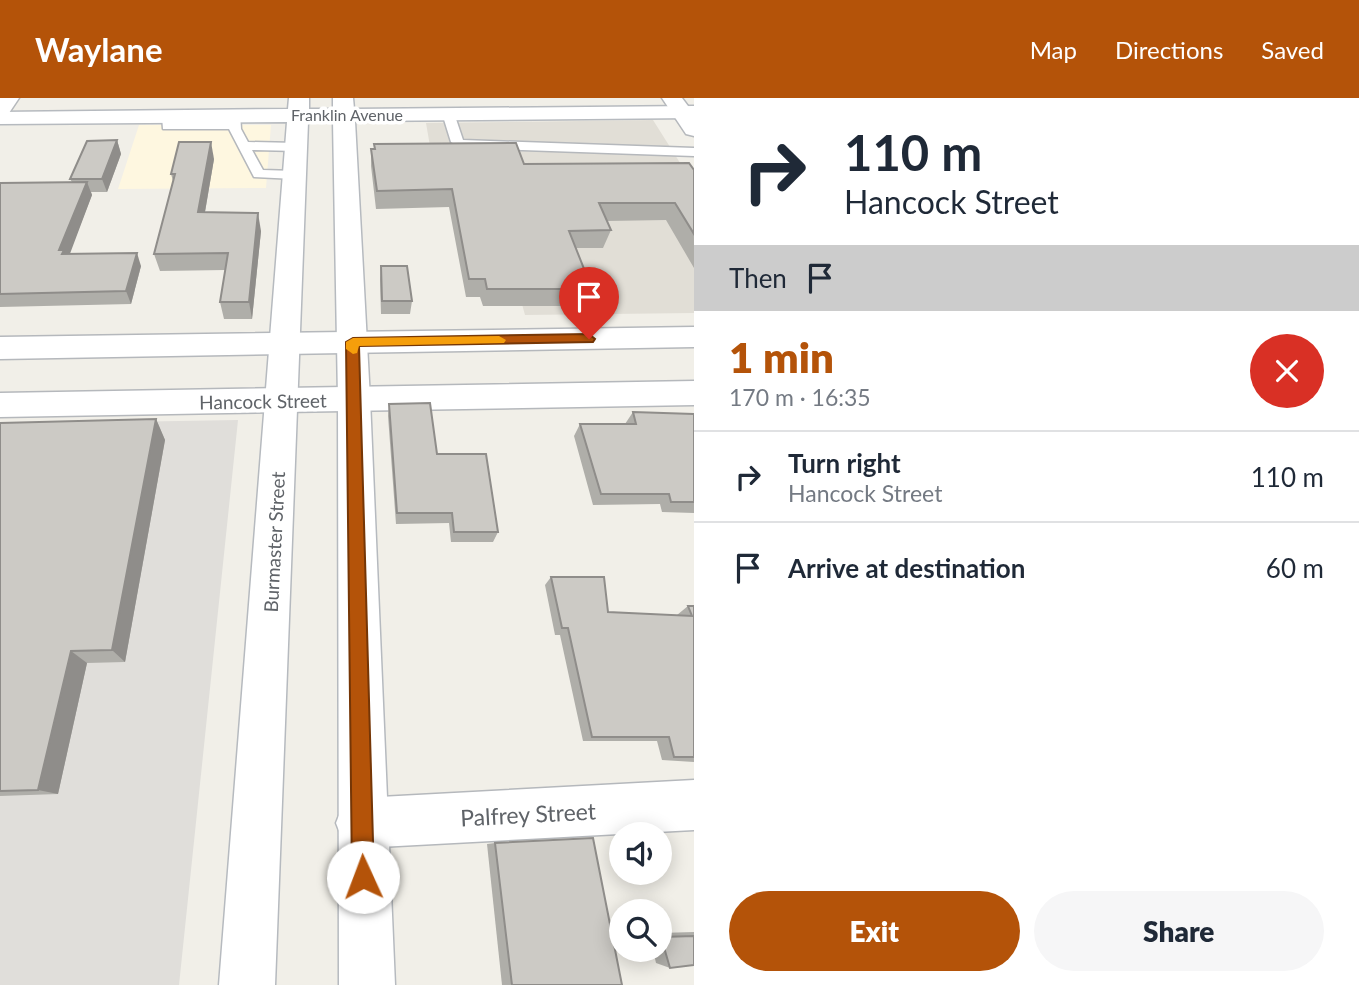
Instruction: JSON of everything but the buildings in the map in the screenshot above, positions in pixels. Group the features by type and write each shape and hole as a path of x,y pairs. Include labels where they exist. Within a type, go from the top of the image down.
{"main road":[{"path":"0,112 9,98"},
{"path":"344,106 353,342 361,823 367,985"},
{"name":"Franklin Avenue","path":"0,118 168,116 235,120 297,134 344,106 448,113 683,107"},
{"path":"683,107 694,130"},
{"name":"Burmaster Street","path":"247,985 297,134"},
{"path":"0,348 694,337"},
{"name":"Hancock Street","path":"0,405 694,393"},
{"name":"Palfrey Street","path":"361,823 694,805"}],"lane":[{"path":"448,113 457,142 461,144 694,152"},
{"path":"235,120 244,146 259,174 297,134"},
{"path":"244,146 297,134"}],"shaded area":[{"path":"653,120 694,185 694,313 525,315 494,204 440,204 426,123"},
{"path":"139,125 271,125 266,188 118,189"},
{"path":"238,420 179,985 0,985 0,424"}],"slow traffic":[{"path":"353,349 353,342 499,340"}],"route":[{"path":"363,877 353,342 589,339"}]}
